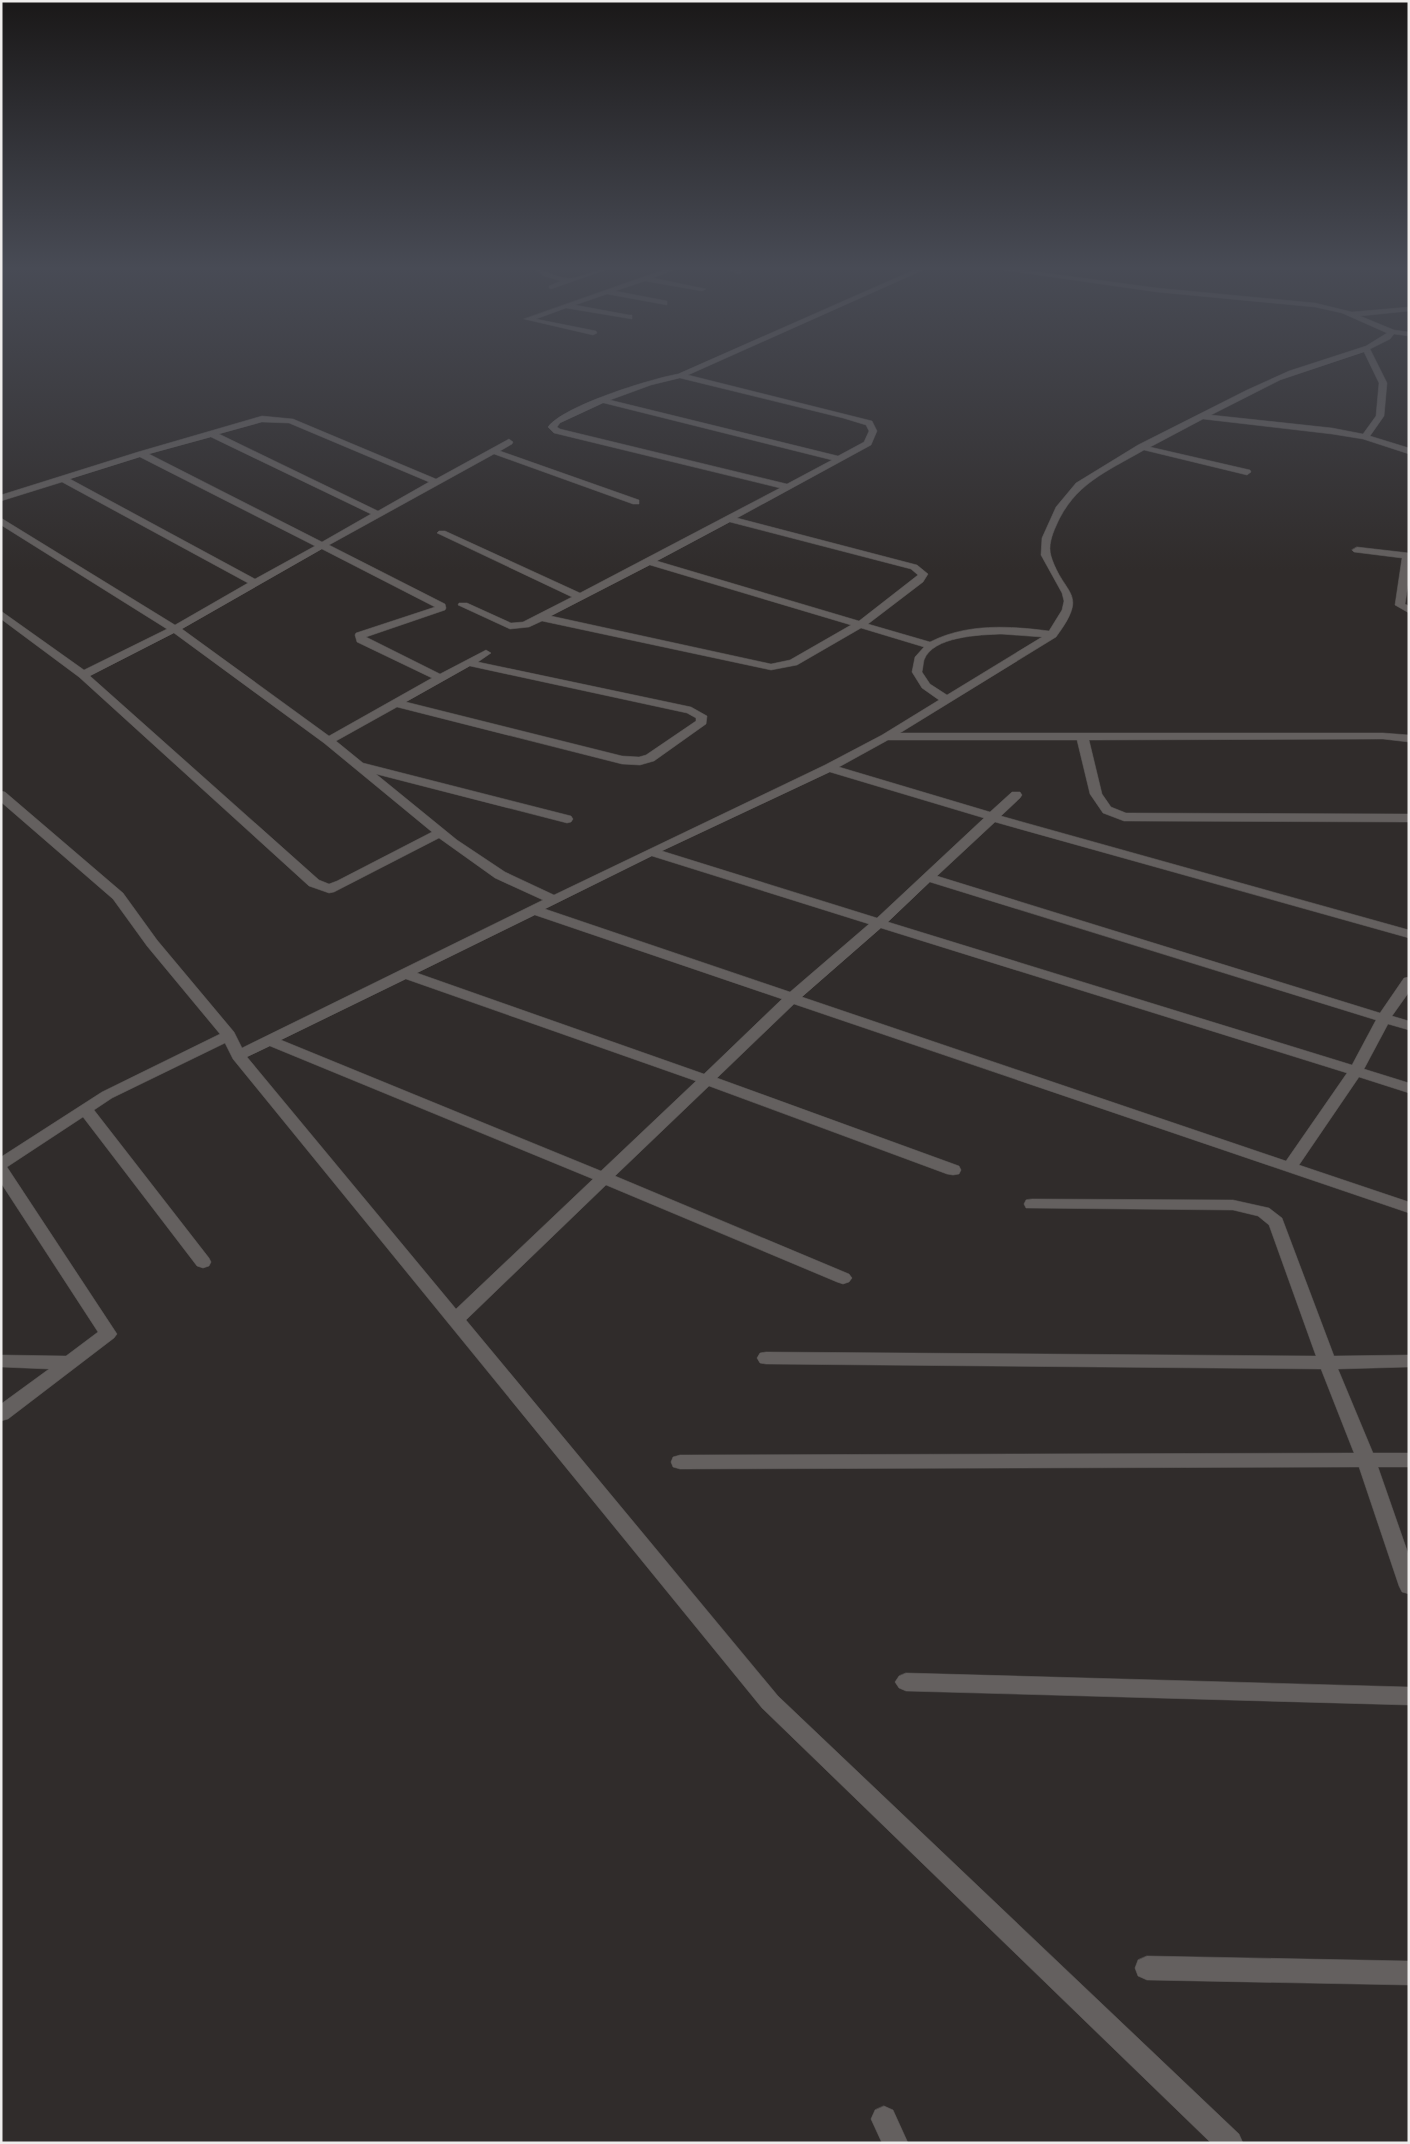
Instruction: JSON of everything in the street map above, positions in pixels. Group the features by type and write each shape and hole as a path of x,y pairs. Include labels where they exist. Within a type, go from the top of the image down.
{"street":[{"path":"692,370 648,383 557,422 552,427 557,431 789,487"},
{"path":"238,1056 651,852 829,768 886,738 1052,635 1063,622 1068,609 1068,591 1046,554 1046,542 1062,503 1079,486 1141,447 1254,388 1296,370"},
{"path":"1365,437 1380,416 1383,383 1377,370"},
{"path":"463,605 510,626 520,626 650,562 840,459 868,443 873,431 869,423 846,416 684,374"},
{"path":"604,401 840,459"},
{"path":"1202,416 1332,431 1365,437 1409,451"},
{"path":"1,498 141,454 262,420 290,421 436,482"},
{"path":"212,434 378,514"},
{"path":"83,674 175,630 255,583 510,442"},
{"path":"1141,447 1247,472"},
{"path":"493,451 636,502"},
{"path":"141,454 441,606 441,608 360,635 361,640 440,678"},
{"path":"63,479 255,583"},
{"path":"540,617 770,666 793,663 860,624 919,580 923,574 914,567 729,519"},
{"path":"1,520 175,630 328,741 440,833 500,875 554,900"},
{"path":"442,533 580,597"},
{"path":"1357,550 1408,556 1400,606 1409,610"},
{"path":"650,562 932,646"},
{"path":"1,614 83,674 314,883 329,889 342,884 440,833"},
{"path":"946,700 926,686 917,672 919,658 932,646 955,636 985,630 1019,630 1052,635"},
{"path":"328,741 486,653"},
{"path":"396,703 622,760 640,762 650,758 702,722 701,716 691,710 469,662"},
{"path":"886,738 1383,736 1409,739"},
{"path":"1082,737 1096,794 1107,810 1124,817 1409,818"},
{"path":"359,766 567,819"},
{"path":"829,768 992,817 1409,934"},
{"path":"1,795 118,896 152,943 229,1035 238,1056 770,1702 1230,2143"},
{"path":"455,1320 792,998 880,922 1016,795"},
{"path":"651,852 1409,1088"},
{"path":"927,878 1409,1026"},
{"path":"534,910 1409,1208"},
{"path":"406,974 707,1080 952,1170"},
{"path":"1289,1168 1356,1072 1384,1018 1409,980"},
{"path":"1,1164 107,1095 229,1035"},
{"path":"270,1041 843,1278"},
{"path":"85,1109 203,1262"},
{"path":"1,1170 108,1334 1,1414"},
{"path":"1032,1204 1233,1205 1263,1212 1276,1222 1327,1363 1366,1460 1409,1586"},
{"path":"766,1358 1327,1363 1409,1361"},
{"path":"1,1361 70,1363"},
{"path":"680,1462 1409,1460"},
{"path":"906,1682 1409,1696"},
{"path":"1147,1968 1409,1973"},
{"path":"884,2119 895,2143"}]}
